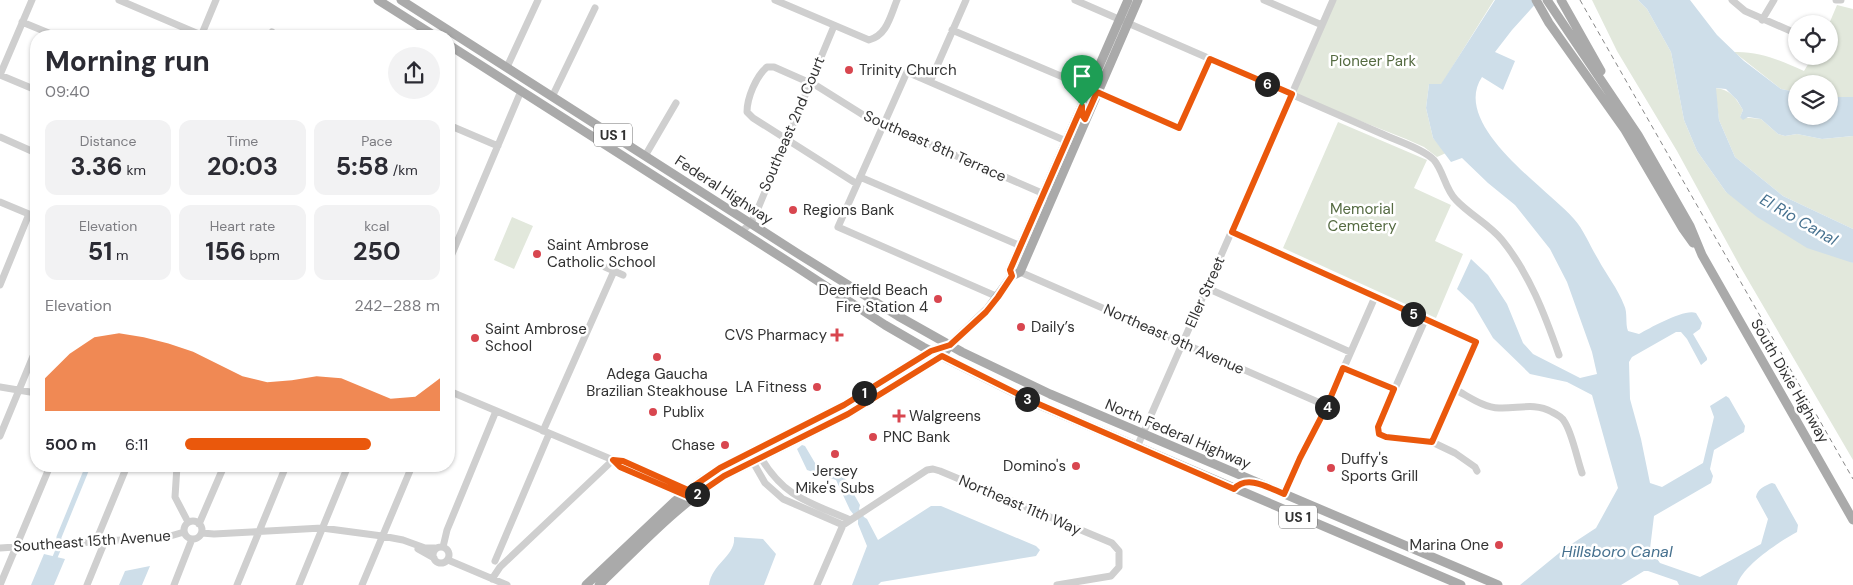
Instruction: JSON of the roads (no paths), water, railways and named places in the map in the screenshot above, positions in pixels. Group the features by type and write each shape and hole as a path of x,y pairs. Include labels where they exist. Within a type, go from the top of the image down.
{"main road":[{"path":"378,0 425,30"},
{"name":"Federal Highway","path":"401,0 413,4 448,30"},
{"path":"1124,21 1128,0"},
{"path":"1016,274 1010,270 1020,246 1085,119 1093,90 1124,21 1138,0"},
{"path":"1547,0 1609,90"},
{"path":"1561,0 1597,64 1609,90"},
{"name":"South Dixie Highway","path":"1537,3 1630,138 1683,229 1702,255 1853,520"},
{"path":"387,5 402,9 413,4"},
{"path":"415,24 424,21 438,24"},
{"name":"Federal Highway","path":"455,35 874,301 950,345 1040,390"},
{"name":"Federal Highway","path":"455,49 906,338 931,351"},
{"path":"503,80 516,81 524,79"},
{"path":"1593,83 1597,83 1609,90"},
{"path":"599,585 688,494 834,421 846,410 942,356 950,345 998,297 1016,274 1066,141 1082,106 1093,90"},
{"name":"South Dixie Highway","path":"1609,90 1671,192 1690,226 1702,255"},
{"path":"521,91 549,95"},
{"path":"1082,106 1082,115 1085,119"},
{"path":"625,157 645,156"},
{"path":"640,166 652,165 663,167"},
{"path":"906,338 914,352 909,364"},
{"path":"586,585 716,471 767,445 846,410 860,396 909,364 931,351 950,345"},
{"name":"North Federal Highway","path":"931,351 1025,399 1461,585"},
{"name":"North Federal Highway","path":"1040,390 1498,585"},
{"path":"757,460 755,455 767,445"},
{"path":"1234,489 1242,483 1256,482"},
{"path":"1321,526 1336,526 1344,520"},
{"path":"1345,537 1355,530 1368,530"}],"street":[{"path":"30,88 0,75 32,0"},
{"path":"119,0 187,30"},
{"path":"204,30 216,0"},
{"path":"507,67 538,0"},
{"path":"775,0 868,40 878,38 884,31 897,0"},
{"path":"930,82 966,0"},
{"path":"1075,0 1292,94 1434,159 1455,200 1487,225 1502,240 1513,255 1542,307 1559,355"},
{"path":"1264,0 1322,25"},
{"name":"Eller Street","path":"1136,447 1334,0"},
{"path":"1732,0 1745,11 1788,30"},
{"path":"1762,20 1774,0"},
{"path":"549,95 595,8"},
{"path":"22,22 41,30"},
{"name":"Southeast 2nd Court","path":"745,234 834,26"},
{"path":"952,30 1179,128 1210,59"},
{"name":"Southeast 8th Terrace","path":"786,139 752,118 747,112 747,104 761,71 767,67 774,67 809,83 876,123 883,124 1047,195"},
{"path":"998,297 838,227 907,72 1066,141"},
{"path":"455,247 521,91"},
{"path":"645,156 676,103"},
{"path":"455,128 498,146"},
{"path":"0,137 30,150"},
{"path":"786,139 859,180 1020,246"},
{"path":"0,202 30,215"},
{"path":"0,285 30,222"},
{"path":"1232,232 1476,342 1432,442"},
{"path":"605,267 623,275"},
{"path":"495,560 546,432 614,271"},
{"name":"Northeast 9th Avenue","path":"1016,274 1183,343 1327,406"},
{"path":"1207,288 1350,352"},
{"path":"1284,494 1327,406 1375,297"},
{"path":"1426,320 1378,427 1379,434 1386,437 1432,442 1455,453 1475,467 1477,471"},
{"path":"0,436 30,364"},
{"path":"1343,368 1394,389"},
{"path":"0,387 30,393"},
{"path":"1456,390 1488,406 1498,408 1539,407 1557,415 1564,420 1569,430 1582,473"},
{"path":"455,394 613,460 623,461 688,494"},
{"path":"434,558 432,554 439,548 496,411"},
{"path":"492,579 498,569 512,555 613,460"},
{"path":"757,460 781,486 808,506 842,525 817,585"},
{"path":"757,460 765,483 783,498 852,518"},
{"name":"Northeast 11th Way","path":"842,525 927,470 933,469 1112,544 1119,552 1119,567 1111,576 1057,585"},
{"path":"0,585 47,472"},
{"path":"96,541 125,472"},
{"path":"177,472 175,497 188,522"},
{"path":"199,524 221,472"},
{"path":"237,585 284,472"},
{"path":"298,585 345,472"},
{"path":"362,585 409,472"},
{"path":"774,492 781,486"},
{"path":"193,521 199,524 202,533 199,537 192,539 184,532 185,525 193,521"},
{"path":"202,533 322,528 403,540 425,548 439,548 447,551 448,560"},
{"name":"Southeast 15th Avenue","path":"0,548 168,537 184,532"},
{"path":"382,536 418,549 441,564 448,560"},
{"path":"174,585 192,539"},
{"path":"87,585 105,541"},
{"path":"504,541 506,548 512,555"},
{"path":"448,560 507,585"}],"water":[{"name":"Hillsboro Canal","path":"1495,0 1539,0 1495,52 1515,61 1503,90 1482,77 1476,96 1479,115 1490,135 1525,173 1578,223 1621,299 1626,311 1628,331 1639,334 1668,319 1691,312 1696,313 1702,323 1700,329 1693,334 1707,358 1701,365 1687,339 1681,332 1676,332 1632,357 1629,362 1630,399 1650,483 1662,487 1703,463 1714,417 1710,406 1726,396 1745,426 1744,432 1714,450 1710,469 1713,476 1711,483 1654,516 1650,549 1660,563 1700,577 1761,544 1768,519 1756,497 1760,490 1772,483 1775,484 1798,525 1797,532 1781,541 1754,562 1740,578 1737,585 1679,585 1677,581 1644,571 1621,585 1520,585 1564,549 1596,528 1618,488 1592,395 1567,382 1530,374 1493,338 1473,304 1457,289 1471,259 1488,275 1507,304 1523,343 1533,354 1580,378 1597,374 1592,352 1567,282 1550,249 1515,205 1462,158 1451,162 1433,138 1426,108 1429,84 1441,84"},
{"name":"El Rio Canal","path":"1638,0 1690,0 1717,35 1744,61 1781,89 1788,90 1788,125 1838,125 1838,97 1853,97 1853,136 1822,139 1797,134 1785,136 1778,134 1761,119 1748,117 1743,120 1740,117 1743,110 1737,100 1726,89 1716,88 1719,120 1735,157 1783,196 1853,229 1853,263 1807,248 1757,217 1726,192 1697,151 1684,120 1671,52 1647,9"},
{"path":"802,445 805,446 818,468 837,478 843,475 860,505 859,509 867,519 878,540 931,506 941,506 1036,546 1040,550 1036,556 881,582 878,585 852,585 867,546 858,520 850,510 836,480 807,470 797,449"},
{"path":"734,537 763,539 776,554 764,585 709,585 714,571 728,555 734,544"},
{"path":"44,554 65,559 54,585 31,585"},
{"path":"150,566 142,585 119,585 125,571"}],"waterway":[{"path":"53,562 58,550 59,537 86,472"}],"railway":[{"path":"1580,0 1853,479"}],"place":[{"name":"Trinity Church","path":"849,70"},
{"name":"Regions Bank","path":"793,210"},
{"name":"Saint Ambrose Catholic School","path":"537,254"},
{"name":"Deerfield Beach Fire Station 4","path":"938,299"},
{"name":"Daily’s","path":"1021,327"},
{"name":"CVS Pharmacy","path":"837,335"},
{"name":"Saint Ambrose School","path":"475,338"},
{"name":"Adega Gaucha Brazilian Steakhouse","path":"657,357"},
{"name":"LA Fitness","path":"817,387"},
{"name":"Publix","path":"653,412"},
{"name":"Walgreens","path":"899,416"},
{"name":"PNC Bank","path":"873,437"},
{"name":"Chase","path":"725,445"},
{"name":"Jersey Mike's Subs","path":"835,454"},
{"name":"Domino's","path":"1076,466"},
{"name":"Duffy's Sports Grill","path":"1331,468"},
{"name":"Marina One","path":"1499,545"}],"park label":[{"name":"Pioneer Park","path":"1373,61"},
{"name":"Memorial Cemetery","path":"1362,218"}]}
